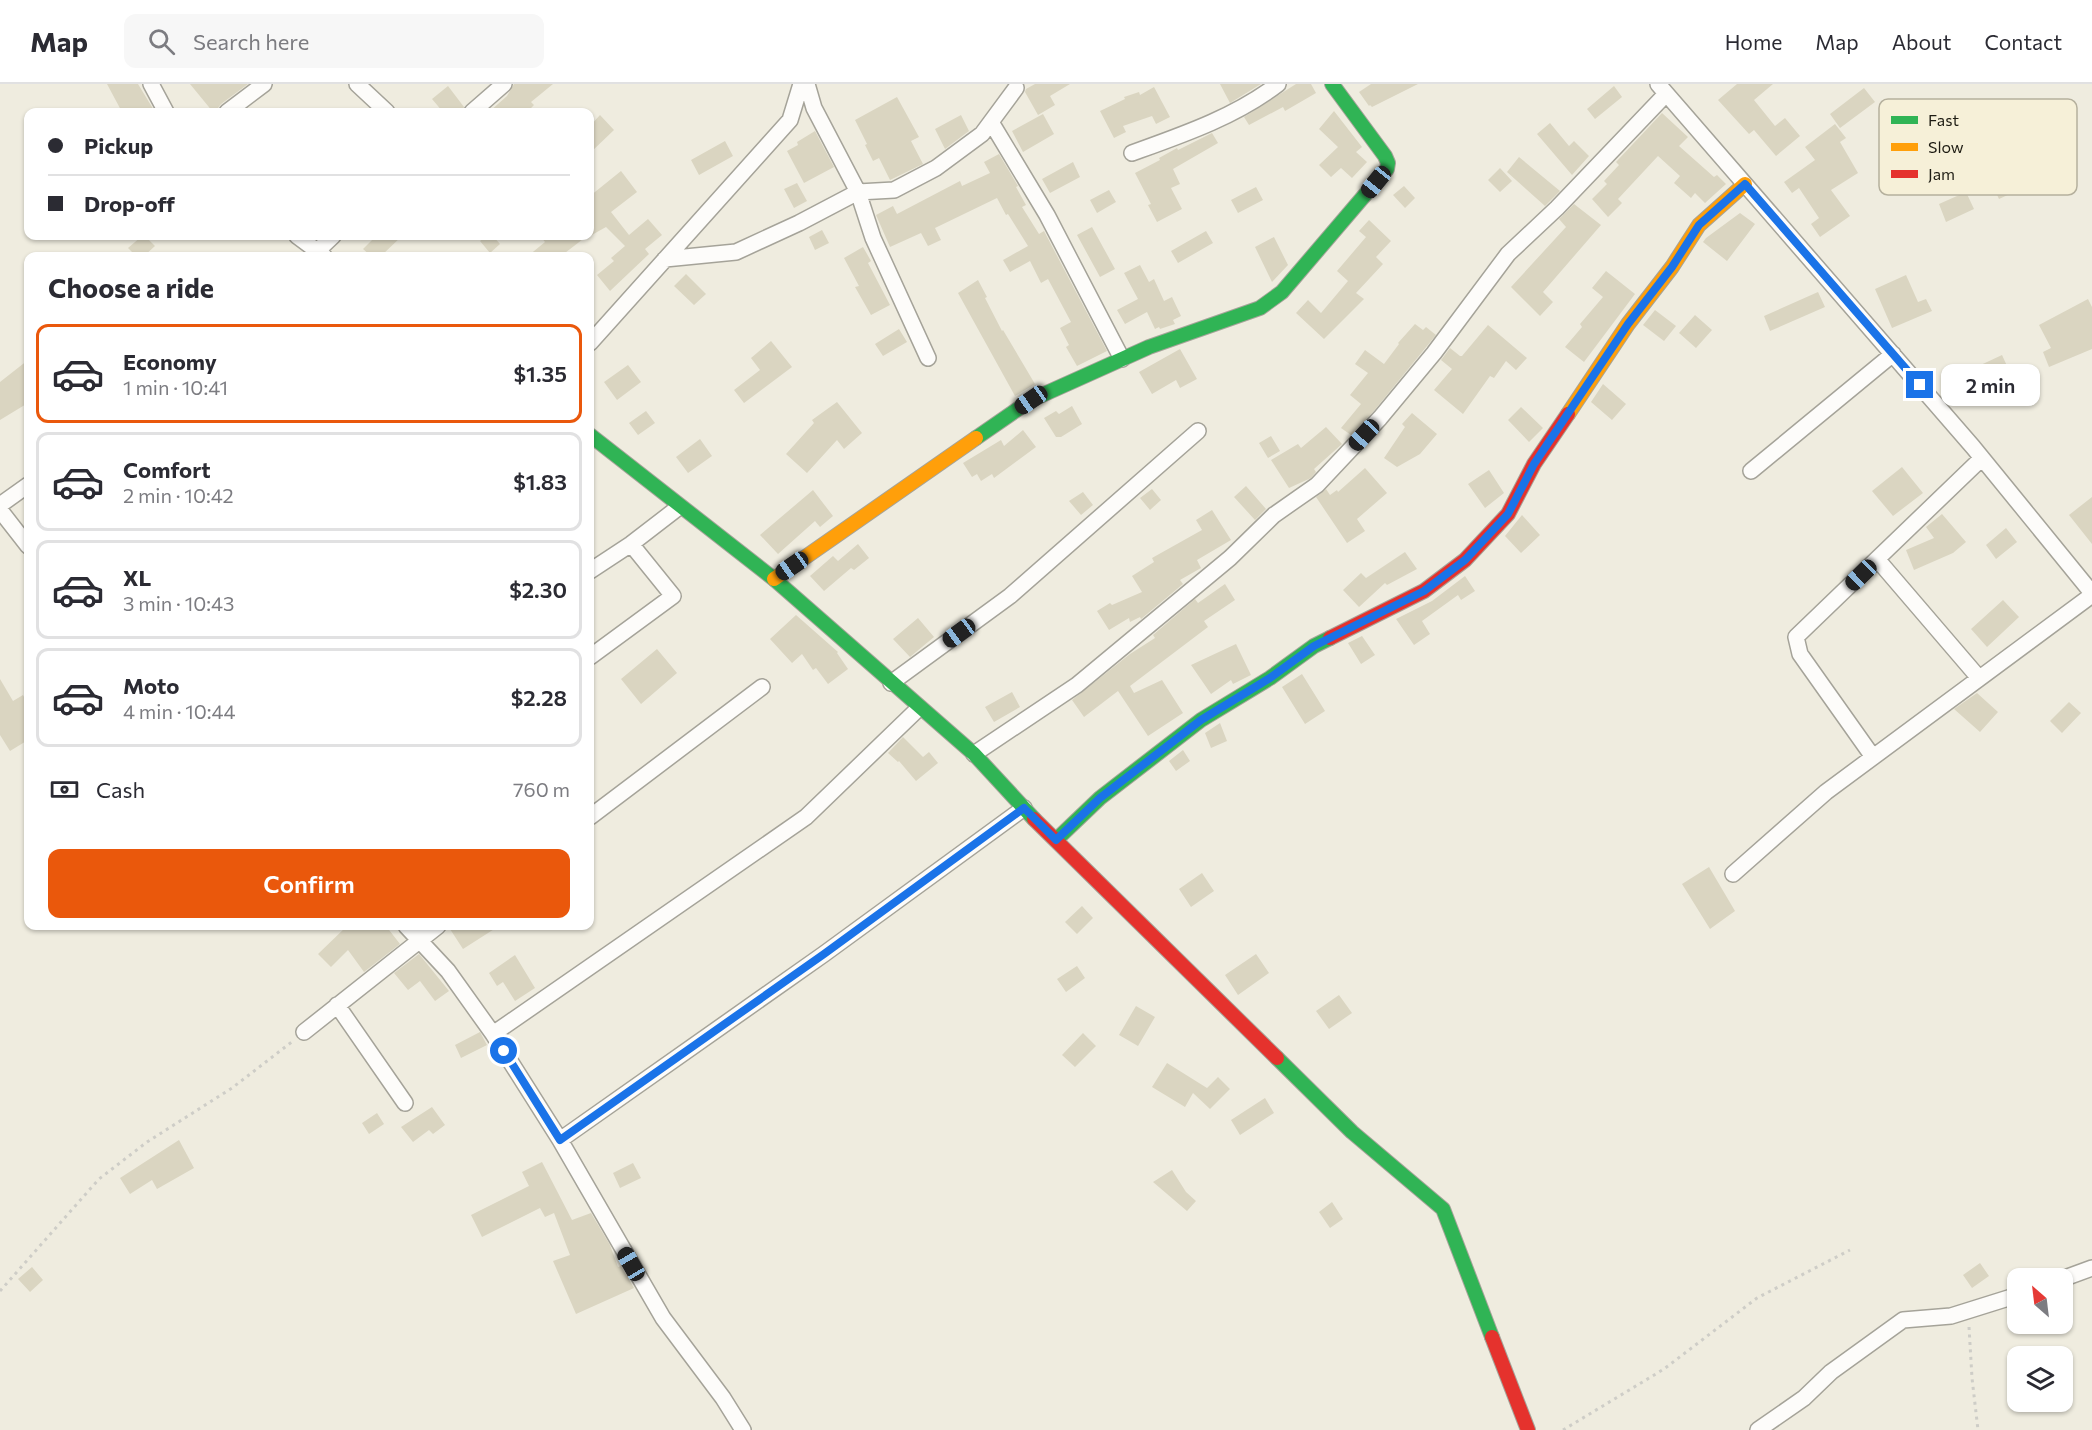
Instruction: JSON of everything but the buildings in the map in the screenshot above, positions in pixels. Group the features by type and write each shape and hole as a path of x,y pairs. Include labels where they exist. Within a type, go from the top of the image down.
{"street":[{"path":"151,84 164,108"},
{"path":"232,108 264,84"},
{"path":"357,84 383,108"},
{"path":"477,108 504,84"},
{"path":"594,339 790,120 801,84"},
{"path":"807,84 814,108 858,192 873,238 928,358"},
{"path":"1132,153 1197,130 1266,93 1278,84"},
{"path":"774,579 1031,400 1122,359 1210,324 1260,308 1282,292 1387,169 1388,163 1385,156 1332,84"},
{"path":"665,260 736,252 800,223 858,192 894,190 936,168 982,134 1016,88"},
{"path":"974,754 1077,685 1230,558 1274,515 1317,485 1380,418 1434,353 1508,254 1557,208 1662,89 1982,458 2092,594 1826,792 1733,874"},
{"path":"991,122 1047,215 1122,359"},
{"path":"1056,840 1100,798 1201,720 1270,678 1314,646 1424,591 1465,560 1508,514 1534,464 1628,324 1672,267 1699,225 1745,184"},
{"path":"301,240 315,252"},
{"path":"320,252 330,240"},
{"path":"1751,471 1893,354"},
{"path":"891,683 1010,596 1198,431"},
{"path":"594,438 679,507 774,579 974,754 1056,840 1352,1132 1443,1209 1528,1430"},
{"path":"1873,757 1800,654 1796,637 1982,458"},
{"path":"0,505 24,488"},
{"path":"594,568 631,544 679,507"},
{"path":"0,510 24,541"},
{"path":"594,654 673,596 631,544"},
{"path":"1877,559 1979,678"},
{"path":"594,814 762,687"},
{"path":"493,1034 806,817 919,708"},
{"path":"560,1140 824,954 1024,808"},
{"path":"410,930 448,971 493,1034 560,1140 663,1318 723,1398 743,1430"},
{"path":"304,1032 433,930"},
{"path":"337,1005 405,1103"},
{"path":"2073,1275 2092,1268"},
{"path":"1758,1430 1804,1398 1830,1372 1903,1320 1951,1316 2007,1298"}],"path":[{"path":"0,1291 99,1179 147,1142 232,1088 304,1032"},
{"path":"1563,1430 1664,1370 1757,1298 1850,1250"},
{"path":"1968,1310 1978,1430"}],"traffic: fast":[{"path":"976,438 1031,400 1149,347 1260,308 1282,292 1387,169 1388,163 1385,156 1332,84"},
{"path":"594,438 774,579 974,754 1034,819"},
{"path":"1056,840 1100,798 1201,720 1270,678 1314,646 1330,638"},
{"path":"1277,1058 1352,1132 1443,1209 1492,1337"}],"traffic: slow":[{"path":"1568,414 1628,324 1672,267 1699,225 1745,184"},
{"path":"774,579 976,438"}],"traffic: jam":[{"path":"1330,638 1424,591 1465,560 1508,514 1534,464 1568,414"},
{"path":"1034,819 1277,1058"},
{"path":"1492,1337 1528,1430"}],"route":[{"path":"504,1051 560,1140 824,954 1024,808 1056,840 1100,798 1201,720 1270,678 1314,646 1424,591 1465,560 1508,514 1534,464 1628,324 1672,267 1699,225 1745,184 1920,385"}]}
